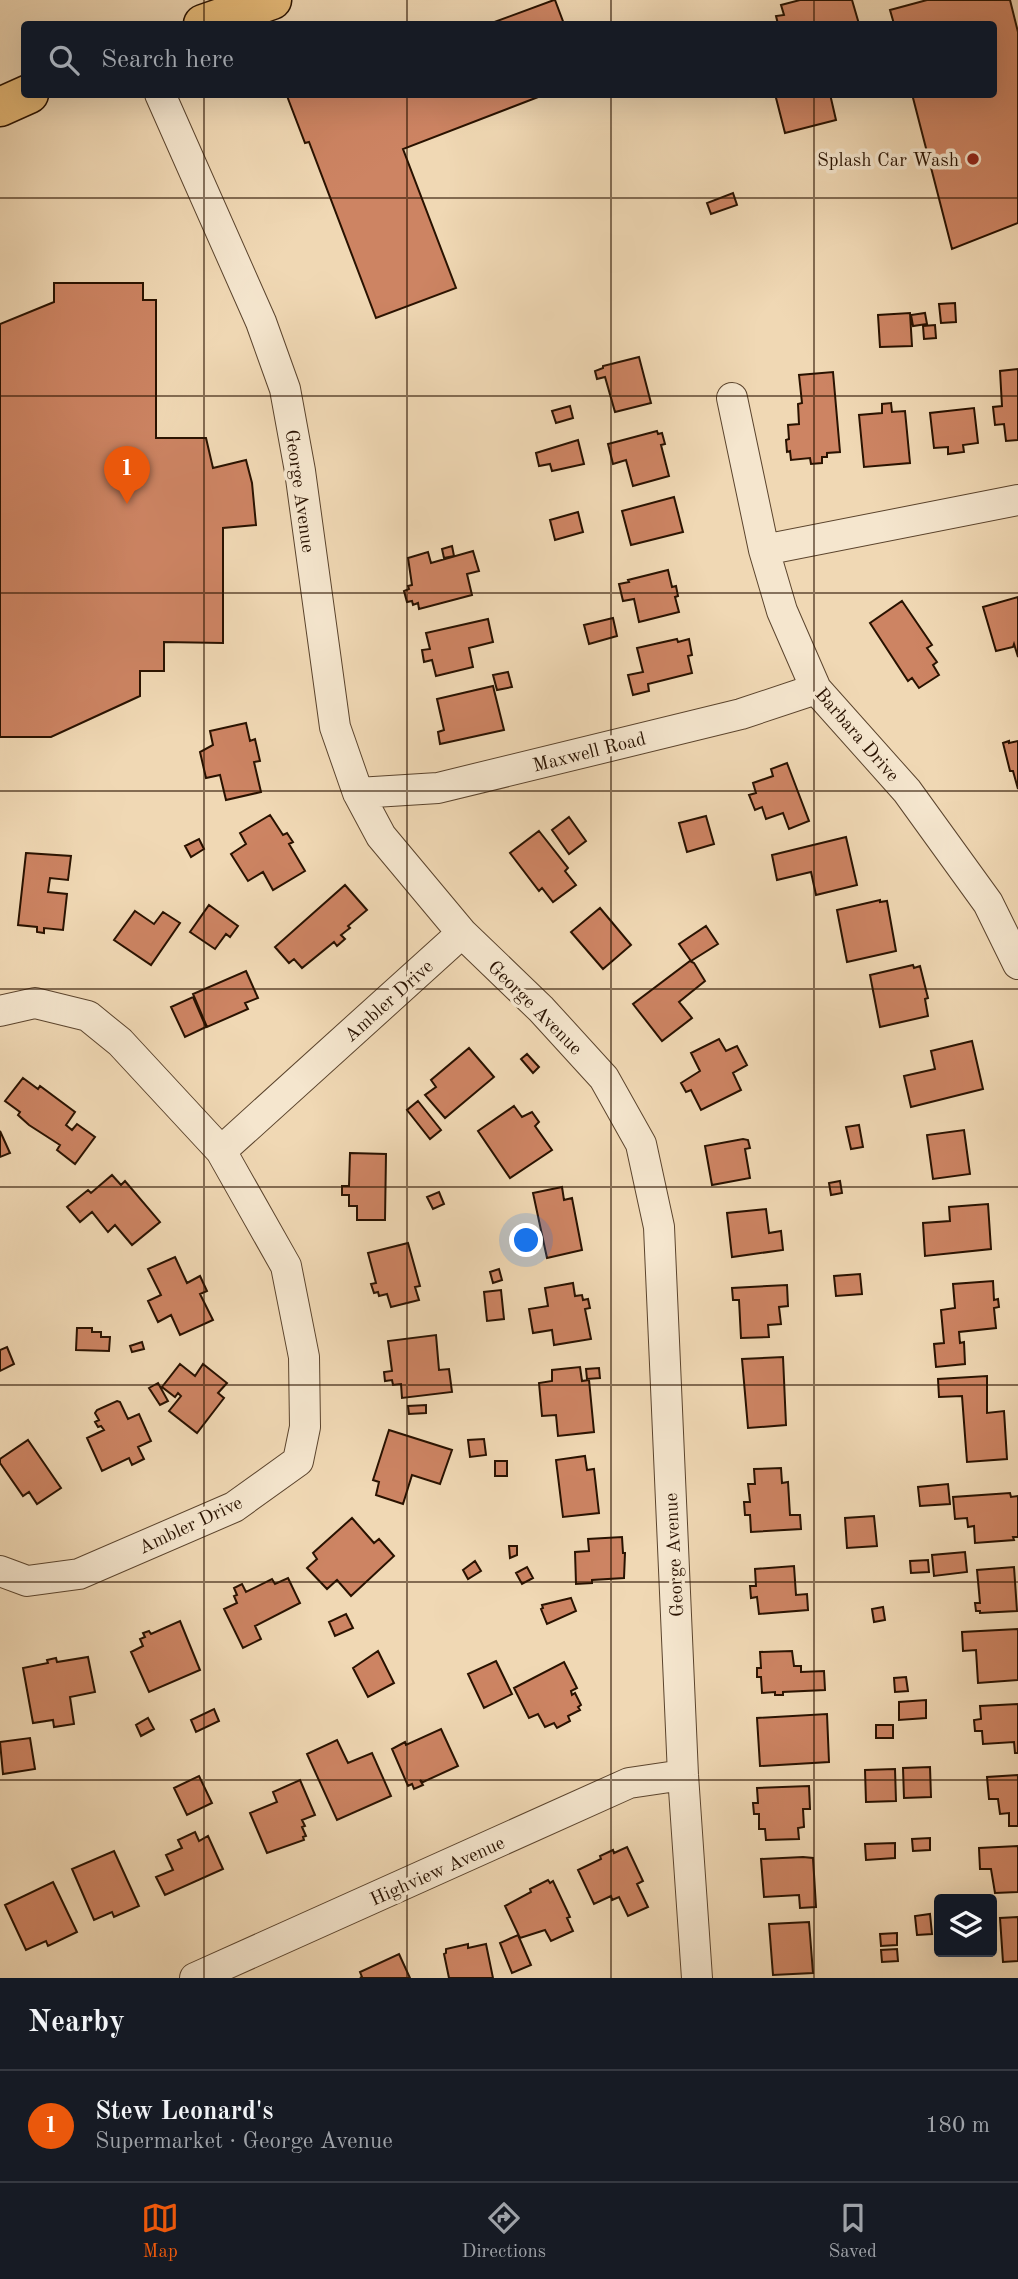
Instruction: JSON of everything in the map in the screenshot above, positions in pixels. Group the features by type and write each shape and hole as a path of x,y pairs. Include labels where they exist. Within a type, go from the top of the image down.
{"main road":[{"path":"212,21 272,0"},
{"path":"0,107 21,98"}],"street":[{"name":"George Avenue","path":"162,98 261,322 285,389 300,471 335,727 358,793 381,836 462,933 541,1009 604,1078 640,1144 659,1227 683,1775 696,1978"},
{"name":"Barbara Drive","path":"732,398 764,550 782,611 816,689 907,791 988,903 1018,964"},
{"path":"764,550 1018,500"},
{"name":"Maxwell Road","path":"358,793 438,788 741,714 816,689"},
{"name":"Ambler Drive","path":"221,1151 462,933"},
{"name":"Ambler Drive","path":"0,1011 35,1003 88,1016 120,1042 221,1151 286,1265 304,1357 305,1427 298,1461 234,1507 79,1574 27,1581 0,1571"},
{"name":"Highview Avenue","path":"195,1978 629,1783 683,1775"}],"building":[{"path":"554,0 563,21 497,21"},
{"path":"800,0 852,0 858,21 777,21 776,16 784,15 781,5"},
{"name":"Splash Car Wash","path":"927,0 1010,0 1018,32 1018,223 952,249 913,98 997,98 997,21 893,21 890,10"},
{"path":"288,98 536,98 403,149 456,288 376,318 309,142 305,143"},
{"path":"776,98 831,98 836,120 785,133"},
{"path":"733,193 737,205 711,214 707,203"},
{"path":"54,283 143,283 143,300 156,300 156,438 206,438 213,468 246,460 252,483 256,525 223,528 223,643 164,642 164,671 140,671 140,696 51,737 0,737 0,324 54,302"},
{"path":"955,303 956,322 941,323 939,304"},
{"path":"910,313 912,346 880,347 878,315"},
{"path":"925,313 927,324 913,326 911,315"},
{"path":"935,325 936,338 924,339 923,326"},
{"path":"639,357 651,403 615,412 605,377 597,379 595,371 603,366"},
{"path":"1018,369 1018,440 1006,441 1004,424 995,425 993,407 1002,406 1000,371"},
{"path":"833,372 840,452 827,453 827,457 822,457 822,463 811,464 810,458 791,460 786,440 789,439 788,425 799,424 798,404 802,403 799,375"},
{"path":"891,403 892,412 905,411 910,463 864,467 859,415 882,413 882,404"},
{"path":"570,406 573,418 556,423 552,411"},
{"path":"974,408 978,443 963,445 964,452 948,454 948,447 934,448 930,413"},
{"path":"657,431 658,434 662,433 665,444 661,445 669,476 633,486 626,460 613,464 608,444"},
{"path":"578,440 584,464 552,471 550,464 539,466 536,453"},
{"path":"674,497 683,532 631,545 622,511"},
{"path":"578,512 583,532 555,540 550,520"},
{"path":"452,546 454,556 444,558 442,549"},
{"path":"473,551 479,571 467,574 472,595 419,609 418,603 413,605 412,601 407,602 404,591 412,585 408,558 428,552 431,563"},
{"path":"668,570 672,587 676,586 678,596 675,597 679,612 639,622 634,599 623,601 619,584"},
{"path":"1018,597 1018,657 1014,644 1013,647 996,651 983,607"},
{"path":"902,601 932,645 927,648 937,662 933,665 939,675 919,688 912,678 908,681 870,623"},
{"path":"613,618 617,636 589,644 584,625"},
{"path":"488,619 493,642 469,648 473,667 436,676 432,660 424,662 422,650 430,649 426,633"},
{"path":"677,639 678,642 689,639 692,655 688,656 692,673 648,684 649,691 633,695 628,675 643,672 637,648"},
{"path":"508,672 512,687 497,690 493,675"},
{"path":"493,686 504,730 440,744 438,732 444,730 437,699"},
{"path":"246,723 250,741 255,739 260,761 254,762 261,792 226,800 220,775 206,778 200,752 213,745 210,731"},
{"path":"1018,741 1018,789 1003,743"},
{"path":"787,763 809,821 789,829 783,813 766,819 762,807 755,810 749,795 756,793 753,783 773,776 771,769"},
{"path":"270,815 283,835 287,833 293,842 289,844 305,871 273,890 263,872 248,881 231,854 246,844 240,833"},
{"path":"706,816 714,844 687,852 679,823"},
{"path":"569,817 586,841 569,854 552,830"},
{"path":"539,831 568,868 565,871 576,885 553,902 542,888 539,891 510,853"},
{"path":"846,837 857,885 816,895 811,872 777,880 772,855"},
{"path":"199,839 204,849 191,857 185,846"},
{"path":"26,853 71,856 68,880 50,878 48,892 67,894 63,930 44,928 44,933 37,932 37,927 18,925"},
{"path":"345,885 367,910 348,926 350,928 341,935 345,939 337,946 334,942 302,968 294,959 289,963 275,947"},
{"path":"880,900 887,901 896,951 847,962 837,910"},
{"path":"209,905 238,926 230,937 226,934 215,949 190,932"},
{"path":"600,908 631,945 603,969 571,932"},
{"path":"135,911 154,924 163,912 180,923 151,965 114,940"},
{"path":"706,926 718,944 691,961 679,944"},
{"path":"690,961 705,981 679,1002 692,1018 662,1041 633,1004"},
{"path":"913,965 914,968 920,966 928,998 925,999 928,1016 880,1027 870,975"},
{"path":"246,971 258,998 245,1003 248,1009 207,1027 193,994"},
{"path":"193,997 206,1027 185,1037 171,1007"},
{"path":"719,1039 726,1051 737,1046 747,1065 733,1073 741,1090 701,1110 691,1090 686,1092 681,1083 700,1071 691,1053"},
{"path":"972,1041 983,1089 911,1107 904,1076 935,1069 931,1051"},
{"path":"469,1048 494,1077 445,1118 425,1095 436,1087 431,1080"},
{"path":"527,1054 539,1067 533,1073 521,1059"},
{"path":"23,1078 38,1089 40,1086 75,1112 66,1125 72,1130 77,1124 95,1137 75,1164 57,1150 60,1145 29,1125 18,1115 20,1112 5,1101"},
{"path":"418,1101 441,1130 430,1139 407,1110"},
{"path":"514,1106 522,1117 532,1112 539,1122 535,1126 552,1150 510,1178 478,1131"},
{"path":"859,1125 863,1147 851,1149 846,1127"},
{"path":"964,1130 970,1174 933,1179 927,1135"},
{"path":"0,1131 10,1153 0,1157"},
{"path":"748,1140 750,1148 745,1149 750,1178 712,1185 705,1146"},
{"path":"350,1153 386,1154 385,1220 357,1220 357,1206 349,1206 349,1195 342,1195 342,1186 349,1186"},
{"path":"112,1175 121,1185 125,1181 160,1222 132,1245 115,1225 108,1232 92,1212 80,1222 67,1207 88,1190 91,1193"},
{"path":"840,1181 842,1193 831,1195 829,1183"},
{"path":"562,1187 564,1200 572,1198 582,1250 547,1258 533,1193"},
{"path":"439,1192 444,1204 433,1209 427,1197"},
{"path":"988,1204 991,1249 925,1256 923,1223 950,1221 949,1207"},
{"path":"766,1209 769,1233 781,1231 783,1250 732,1257 727,1213"},
{"path":"408,1243 420,1286 415,1287 419,1300 391,1307 387,1294 379,1296 378,1292 374,1293 371,1284 376,1283 368,1253"},
{"path":"175,1257 187,1283 200,1276 207,1291 200,1294 213,1320 180,1335 171,1315 158,1322 148,1301 161,1295 148,1269"},
{"path":"499,1269 502,1280 493,1283 490,1272"},
{"path":"860,1274 862,1294 836,1296 834,1276"},
{"path":"993,1281 994,1300 998,1299 999,1307 994,1308 996,1328 959,1332 960,1343 964,1342 965,1364 936,1367 934,1344 944,1343 941,1310 955,1308 953,1284"},
{"path":"573,1283 575,1296 582,1295 583,1300 588,1299 590,1308 585,1309 591,1339 554,1345 552,1330 533,1333 529,1309 548,1306 545,1288"},
{"path":"787,1285 788,1306 779,1307 781,1324 768,1325 769,1337 741,1338 739,1300 733,1300 732,1288"},
{"path":"501,1290 504,1319 487,1321 484,1292"},
{"path":"77,1328 92,1328 92,1332 101,1332 101,1337 110,1337 109,1351 76,1350"},
{"path":"436,1335 439,1370 449,1369 452,1392 402,1398 401,1384 393,1385 392,1380 385,1381 384,1372 392,1371 388,1341"},
{"path":"142,1342 144,1349 132,1352 130,1346"},
{"path":"7,1347 14,1364 0,1371 0,1350"},
{"path":"783,1357 786,1425 748,1428 742,1359"},
{"path":"180,1364 195,1376 203,1364 227,1383 218,1393 224,1398 197,1433 169,1411 181,1396 178,1393 175,1397 162,1387"},
{"path":"580,1367 582,1381 589,1380 594,1432 558,1436 556,1415 542,1416 539,1383 552,1381 552,1370"},
{"path":"599,1368 600,1378 587,1379 586,1369"},
{"path":"987,1376 987,1413 1004,1411 1007,1459 967,1462 962,1396 939,1397 938,1379"},
{"path":"158,1383 168,1401 160,1405 149,1388"},
{"path":"117,1401 128,1419 139,1414 151,1441 138,1447 144,1459 132,1465 129,1458 102,1471 87,1438 104,1430 95,1422 99,1420 95,1413 97,1410"},
{"path":"426,1405 426,1413 409,1414 408,1406"},
{"path":"389,1430 452,1450 440,1484 412,1475 403,1504 376,1495 379,1482 373,1480"},
{"path":"484,1439 486,1455 470,1457 468,1440"},
{"path":"28,1440 61,1488 37,1504 29,1492 23,1496 0,1463 0,1459"},
{"path":"585,1456 587,1470 594,1469 599,1513 563,1517 556,1460"},
{"path":"495,1461 507,1461 507,1476 495,1476"},
{"path":"781,1468 782,1483 788,1482 790,1515 800,1515 801,1529 751,1532 750,1515 745,1515 744,1502 750,1502 748,1484 755,1484 754,1469"},
{"path":"948,1484 950,1504 920,1506 918,1487"},
{"path":"1010,1493 1011,1497 1018,1496 1018,1537 1013,1537 1014,1540 975,1543 974,1526 968,1527 967,1518 955,1519 953,1497"},
{"path":"874,1516 877,1546 847,1548 845,1518"},
{"path":"352,1518 374,1543 379,1539 394,1556 351,1596 337,1580 327,1589 307,1568 317,1559 313,1553"},
{"path":"622,1537 625,1553 624,1578 576,1584 575,1552 589,1551 588,1539"},
{"path":"509,1546 517,1546 517,1555 510,1558"},
{"path":"965,1552 967,1572 934,1576 932,1555"},
{"path":"928,1560 929,1572 911,1573 910,1561"},
{"path":"475,1561 481,1571 468,1579 463,1570"},
{"path":"794,1566 796,1595 807,1594 808,1610 759,1614 757,1597 751,1598 750,1586 756,1586 755,1569"},
{"path":"527,1567 533,1578 522,1584 516,1573"},
{"path":"1014,1567 1017,1611 976,1611 975,1603 980,1603 977,1570"},
{"path":"288,1578 300,1603 255,1626 261,1639 243,1648 224,1609 237,1603 234,1588 242,1584 246,1592 272,1579 275,1584"},
{"path":"571,1598 576,1611 547,1624 542,1605"},
{"path":"883,1607 885,1620 874,1622 872,1609"},
{"path":"346,1614 353,1628 335,1636 329,1622"},
{"path":"180,1621 200,1670 149,1692 131,1652 143,1646 140,1639 145,1637 143,1633 149,1631 151,1634"},
{"path":"1018,1629 1018,1680 978,1683 976,1650 963,1651 962,1632"},
{"path":"378,1651 394,1683 368,1697 353,1668"},
{"path":"792,1651 794,1666 801,1666 801,1672 824,1671 825,1690 783,1692 783,1695 775,1695 775,1692 762,1693 761,1677 757,1677 757,1668 761,1668 760,1652"},
{"path":"88,1657 95,1692 70,1697 74,1724 54,1727 53,1720 33,1723 23,1668 48,1663 47,1660 56,1658 57,1662"},
{"path":"496,1661 512,1694 484,1708 468,1674"},
{"path":"564,1662 577,1688 571,1691 581,1705 578,1707 580,1710 568,1716 570,1721 557,1728 554,1723 545,1727 538,1714 529,1718 514,1688"},
{"path":"906,1677 908,1691 895,1692 894,1678"},
{"path":"926,1700 926,1718 899,1720 899,1702"},
{"path":"1018,1704 1018,1753 1015,1753 1014,1742 983,1744 982,1731 975,1731 974,1720 981,1719 980,1706"},
{"path":"214,1709 219,1721 196,1732 191,1720"},
{"path":"827,1714 829,1762 760,1766 757,1718"},
{"path":"148,1718 154,1729 141,1736 136,1725"},
{"path":"876,1725 893,1725 893,1738 876,1738"},
{"path":"441,1729 458,1766 423,1782 420,1780 423,1785 414,1789 412,1784 408,1786 392,1749"},
{"path":"30,1738 35,1769 3,1774 0,1742"},
{"path":"337,1740 348,1763 372,1753 391,1796 337,1820 307,1754"},
{"path":"930,1767 931,1797 904,1798 903,1768"},
{"path":"895,1769 896,1801 866,1802 865,1770"},
{"path":"1018,1775 1018,1826 1009,1826 1009,1813 1000,1814 998,1799 989,1799 987,1777"},
{"path":"199,1776 212,1803 187,1815 174,1788"},
{"path":"300,1780 315,1815 302,1820 306,1836 303,1837 304,1840 267,1853 250,1813 277,1802 273,1792"},
{"path":"809,1786 810,1809 803,1809 804,1827 798,1828 799,1839 766,1840 765,1829 759,1829 759,1814 754,1814 753,1803 758,1803 757,1788"},
{"path":"195,1832 199,1841 208,1836 223,1869 165,1895 156,1877 173,1870 166,1855 182,1848 178,1840"},
{"path":"930,1838 930,1850 913,1851 912,1839"},
{"path":"895,1843 895,1858 866,1860 865,1844"},
{"path":"1018,1846 1018,1892 995,1893 991,1869 980,1869 979,1848"},
{"path":"627,1847 643,1881 637,1884 648,1907 628,1916 619,1897 612,1900 611,1896 594,1904 578,1870 601,1859 600,1856"},
{"path":"114,1851 139,1906 114,1917 112,1912 94,1920 72,1869"},
{"path":"813,1858 816,1907 800,1908 799,1895 764,1897 761,1859"},
{"path":"548,1880 550,1883 553,1881 570,1917 567,1918 573,1931 551,1941 545,1930 520,1938 505,1906"},
{"path":"53,1882 77,1932 48,1946 46,1941 26,1950 5,1905"},
{"path":"930,1914 932,1934 917,1935 915,1916"},
{"path":"1018,1917 1018,1961 1003,1962 1000,1918"},
{"path":"809,1922 813,1973 773,1975 769,1924"},
{"path":"897,1933 897,1945 881,1946 880,1934"},
{"path":"518,1935 531,1965 512,1973 500,1943"},
{"path":"468,1944 468,1948 486,1944 493,1978 449,1978 444,1954 446,1949"},
{"path":"897,1949 898,1961 882,1962 881,1950"},
{"path":"399,1954 410,1978 360,1978 360,1972"}],"place":[{"name":"Splash Car Wash","path":"973,159"},
{"name":"Stew Leonard's","path":"127,504"}]}
